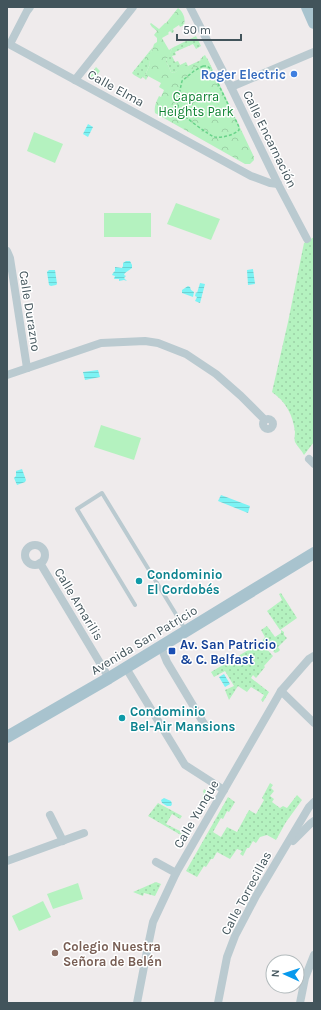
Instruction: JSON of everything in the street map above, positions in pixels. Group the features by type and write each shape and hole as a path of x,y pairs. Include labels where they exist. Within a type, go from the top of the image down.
{"main road":[{"path":"307,7 314,23"},
{"name":"Avenida San Patricio","path":"7,736 126,668 314,553"}],"street":[{"path":"8,44 30,7"},
{"path":"75,80 133,7"},
{"name":"Calle Encarnación","path":"190,7 307,239"},
{"name":"Calle Elma","path":"8,44 251,176 270,184 278,184"},
{"path":"231,87 314,52"},
{"name":"Calle Durazno","path":"8,254 27,368"},
{"path":"7,375 101,343 144,341 158,343 186,354 216,374 265,420"},
{"name":"Calle Amarilis","path":"40,563 109,678"},
{"path":"161,647 167,662 206,727"},
{"name":"Calle Yunque","path":"137,1003 153,922 176,873 281,691 309,659 314,656"},
{"path":"126,668 185,765 224,790"},
{"path":"281,691 314,723"},
{"name":"Calle Torrecillas","path":"218,1003 227,957 235,936 280,854 309,807 314,802"},
{"path":"50,815 63,841"},
{"path":"280,854 314,821"},
{"path":"7,860 84,833"},
{"path":"156,862 176,873"},
{"path":"300,1003 305,978 314,955"}],"lane":[{"path":"135,605 77,509 102,493 186,631"}],"path":[{"path":"200,67 209,67 239,127 239,130 234,134 215,137 186,117 178,110 181,83 200,67"}],"green space":[{"name":"Caparra Heights Park","path":"178,8 184,15 184,25 180,27 179,25 173,29 174,32 172,33 170,31 168,33 169,34 162,38 169,50 172,48 166,62 171,72 174,73 184,66 190,69 207,58 254,157 254,160 250,164 245,164 155,113 157,100 159,96 161,97 164,90 159,87 161,83 148,76 146,80 144,78 150,64 149,61 146,61 146,57 152,51 154,44 157,42 157,38 154,35 157,31 150,24 151,23 159,29"},
{"path":"196,36 201,46 196,49 193,44 175,52 176,55 172,56 175,62 178,61 180,65 186,62 188,66 201,60 200,59 205,55 212,68 190,72 186,66 174,73 171,72 166,62 172,48"},
{"path":"153,47 149,61 150,64 144,78 142,77 141,79 132,73"},
{"path":"96,67 100,71 97,75 108,84 105,87 90,77"},
{"path":"204,74 219,106 201,115 185,83"},
{"path":"34,132 63,144 55,163 27,151"},
{"path":"176,203 220,219 211,240 167,224"},
{"path":"104,213 151,213 151,237 104,237"},
{"path":"314,237 314,442 304,455 295,442 294,426 288,409 272,392 304,243"},
{"path":"101,425 141,438 134,460 94,447"},
{"path":"281,593 297,618 280,630 267,611 282,600 279,594"},
{"path":"267,626 275,637 281,633 281,630 287,638 278,647 280,650 278,652 275,653 268,644 265,647 273,656 256,678 253,675 251,678 269,692 263,702 261,700 264,695 251,687 247,692 238,686 229,700 225,690 234,686 225,671 214,677 211,672 260,644 265,637 261,630"},
{"path":"270,783 273,785 271,788 274,791 270,796 274,799 272,802 280,808 283,806 287,808 297,795 302,800 286,822 276,840 267,835 260,837 256,843 253,841 243,856 240,854 242,851 237,849 230,859 217,852 206,867 204,866 197,877 186,871 228,797 235,802 229,812 227,811 223,819 221,818 213,832 221,837 227,827 237,832 249,810 256,814 264,800 262,798"},
{"path":"204,789 210,795 207,803 202,798"},
{"path":"158,803 182,816 180,819 172,814 166,824 180,831 182,834 188,825 192,827 186,838 148,816"},
{"path":"156,882 161,884 155,896 144,893 143,896 133,892"},
{"path":"78,883 83,899 53,909 47,894"},
{"path":"43,901 51,917 19,931 12,916"}],"water":[{"path":"88,124 93,127 88,137 83,134"},
{"path":"130,261 132,265 132,268 124,275 126,276 124,278 127,281 119,281 119,279 114,279 115,276 112,275 115,271 115,267 122,268 123,263"},
{"path":"253,269 255,284 248,285 247,270"},
{"path":"49,270 55,270 56,285 49,285 47,272"},
{"path":"200,283 205,284 200,303 195,301 197,297 195,296"},
{"path":"188,286 194,292 193,297 182,293 182,290"},
{"path":"98,370 100,377 85,380 83,372"},
{"path":"22,469 26,480 25,482 17,485 14,478 16,476 16,471"},
{"path":"221,495 250,506 248,513 218,501"},
{"path":"224,674 230,684 225,687 219,677"},
{"path":"164,798 171,801 171,806 167,806 162,803 161,800"}],"place":[{"name":"Roger Electric","path":"294,74"},
{"name":"Condominio El Cordobés","path":"139,581"},
{"name":"Av. San Patricio & C. Belfast","path":"172,651"},
{"name":"Condominio Bel-Air Mansions","path":"122,718"},
{"name":"Colegio Nuestra Señora de Belén","path":"55,953"}]}
